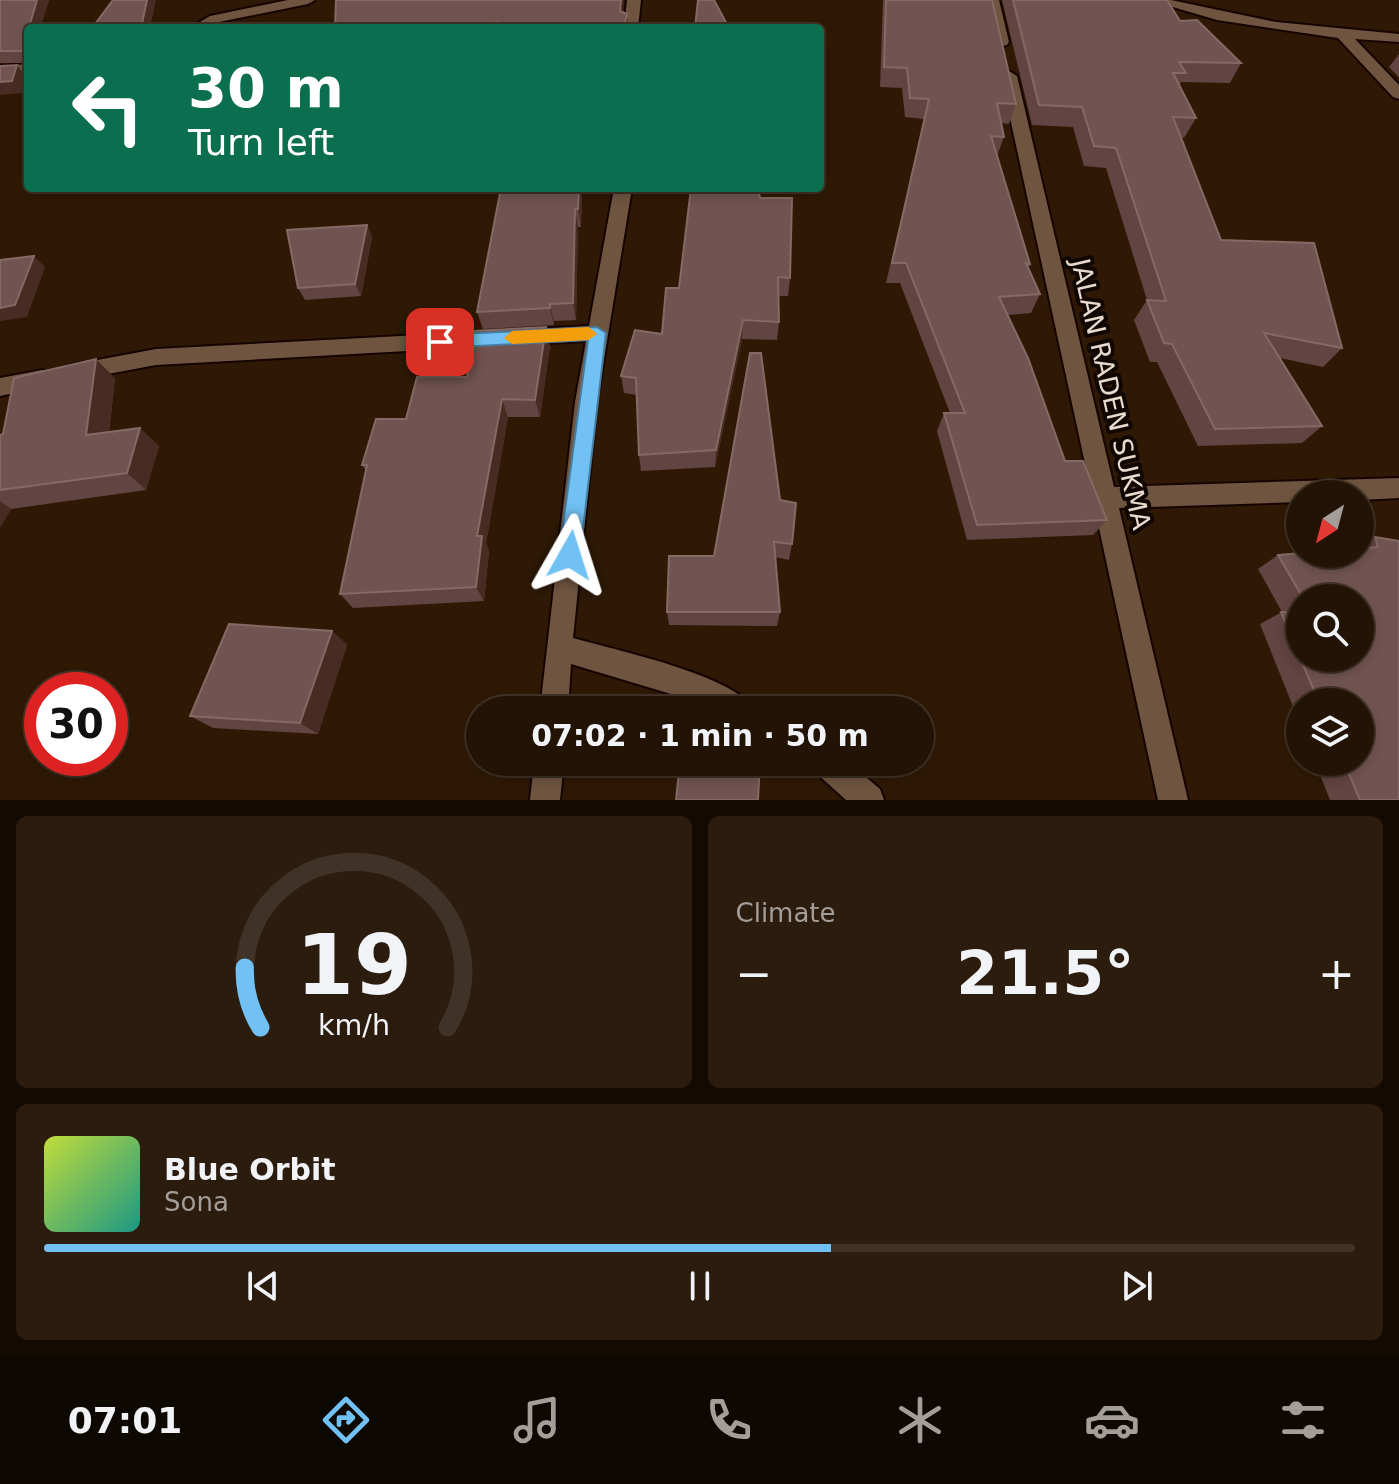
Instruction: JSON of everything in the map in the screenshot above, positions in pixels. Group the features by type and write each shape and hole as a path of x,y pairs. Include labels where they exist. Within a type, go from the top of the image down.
{"street":[{"path":"205,24 215,19 308,0"},
{"path":"631,24 634,0"},
{"name":"JALAN RADEN SUKMA","path":"992,0 1173,800"},
{"path":"1156,0 1239,23 1399,38"},
{"path":"1342,34 1399,94"},
{"path":"0,71 24,69"},
{"path":"555,696 586,402 622,192"},
{"path":"0,387 156,357 597,333"},
{"path":"1106,498 1399,488"},
{"path":"559,647 715,696"},
{"path":"545,800 548,776"},
{"path":"841,776 869,800"}],"building":[{"path":"0,0 37,0 30,24 24,24 22,51 0,51"},
{"path":"113,0 147,0 142,24 95,24"},
{"path":"336,0 621,0 620,11 627,14 625,24 335,24"},
{"path":"698,0 714,0 727,24 695,24"},
{"path":"886,0 992,0 1016,104 997,103 1004,137 991,136 1030,264 1026,263 1040,294 999,297 1028,358 1065,461 1083,461 1107,520 977,525 944,413 965,413 906,263 892,263 929,99 910,98 907,68 884,67"},
{"path":"1013,0 1167,0 1180,21 1197,20 1241,63 1179,62 1186,73 1173,73 1196,118 1173,117 1221,240 1314,243 1342,348 1264,333 1322,426 1215,429 1172,344 1164,343 1147,300 1166,301 1116,148 1094,146 1082,107 1039,105"},
{"path":"17,65 12,81 0,82 0,66"},
{"path":"500,192 579,192 578,209 575,209 573,303 550,304 550,308 477,312"},
{"path":"691,192 759,192 760,198 792,198 790,278 778,277 779,322 743,320 716,450 639,455 636,378 621,376 635,330 662,334 666,288 679,288"},
{"path":"367,225 355,284 298,288 287,230"},
{"path":"34,256 15,305 0,308 0,260"},
{"path":"546,327 535,400 502,399 477,536 482,536 476,587 340,594 367,465 362,465 376,419 406,419 417,377 467,377 474,331"},
{"path":"750,353 761,353 780,500 796,503 792,544 774,542 780,612 667,612 669,556 714,556"},
{"path":"96,359 86,435 140,428 127,473 0,490 0,435 3,434 14,378"},
{"path":"1375,537 1399,541 1399,800 1360,800 1350,776 1374,776 1374,688 1313,688 1306,672 1374,672 1374,584 1295,584 1278,555 1286,554 1286,568 1374,568 1374,547 1378,547"},
{"path":"229,624 332,631 300,723 190,716"},
{"path":"679,776 759,776 758,800 676,800"}],"slow traffic":[{"path":"512,338 589,334"}],"route":[{"path":"440,342 597,333 586,402 570,555"}]}
